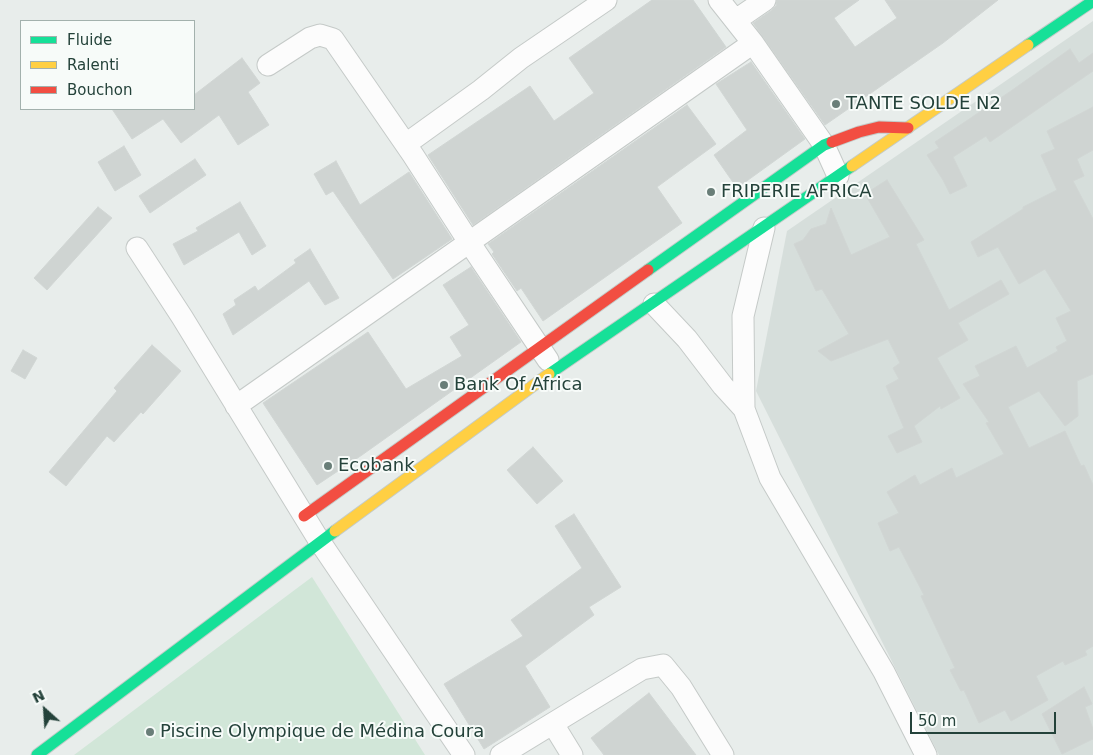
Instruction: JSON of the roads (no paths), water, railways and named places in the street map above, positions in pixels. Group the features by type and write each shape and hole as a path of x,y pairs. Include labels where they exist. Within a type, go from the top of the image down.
{"street":[{"path":"406,144 482,90 521,58 606,0"},
{"path":"719,0 736,20 824,145 838,176"},
{"path":"736,20 765,0"},
{"path":"38,755 520,394 654,304 1093,0"},
{"path":"268,65 310,38 320,35 333,39 406,144 555,371"},
{"path":"236,406 752,43"},
{"path":"304,516 824,145 859,132 880,127 908,128"},
{"path":"764,228 743,316 744,408 770,478 884,672 926,755"},
{"path":"137,248 182,317 320,542 464,755"},
{"path":"654,304 687,339 723,386 744,408"},
{"path":"500,755 642,670 663,665 681,686 723,755"},
{"path":"553,724 572,755"}],"place":[{"name":"TANTE SOLDE N2","path":"836,104"},
{"name":"FRIPERIE AFRICA","path":"711,192"},
{"name":"Bank Of Africa","path":"444,385"},
{"name":"Ecobank","path":"328,466"},
{"name":"Piscine Olympique de Médina Coura","path":"150,732"}]}
